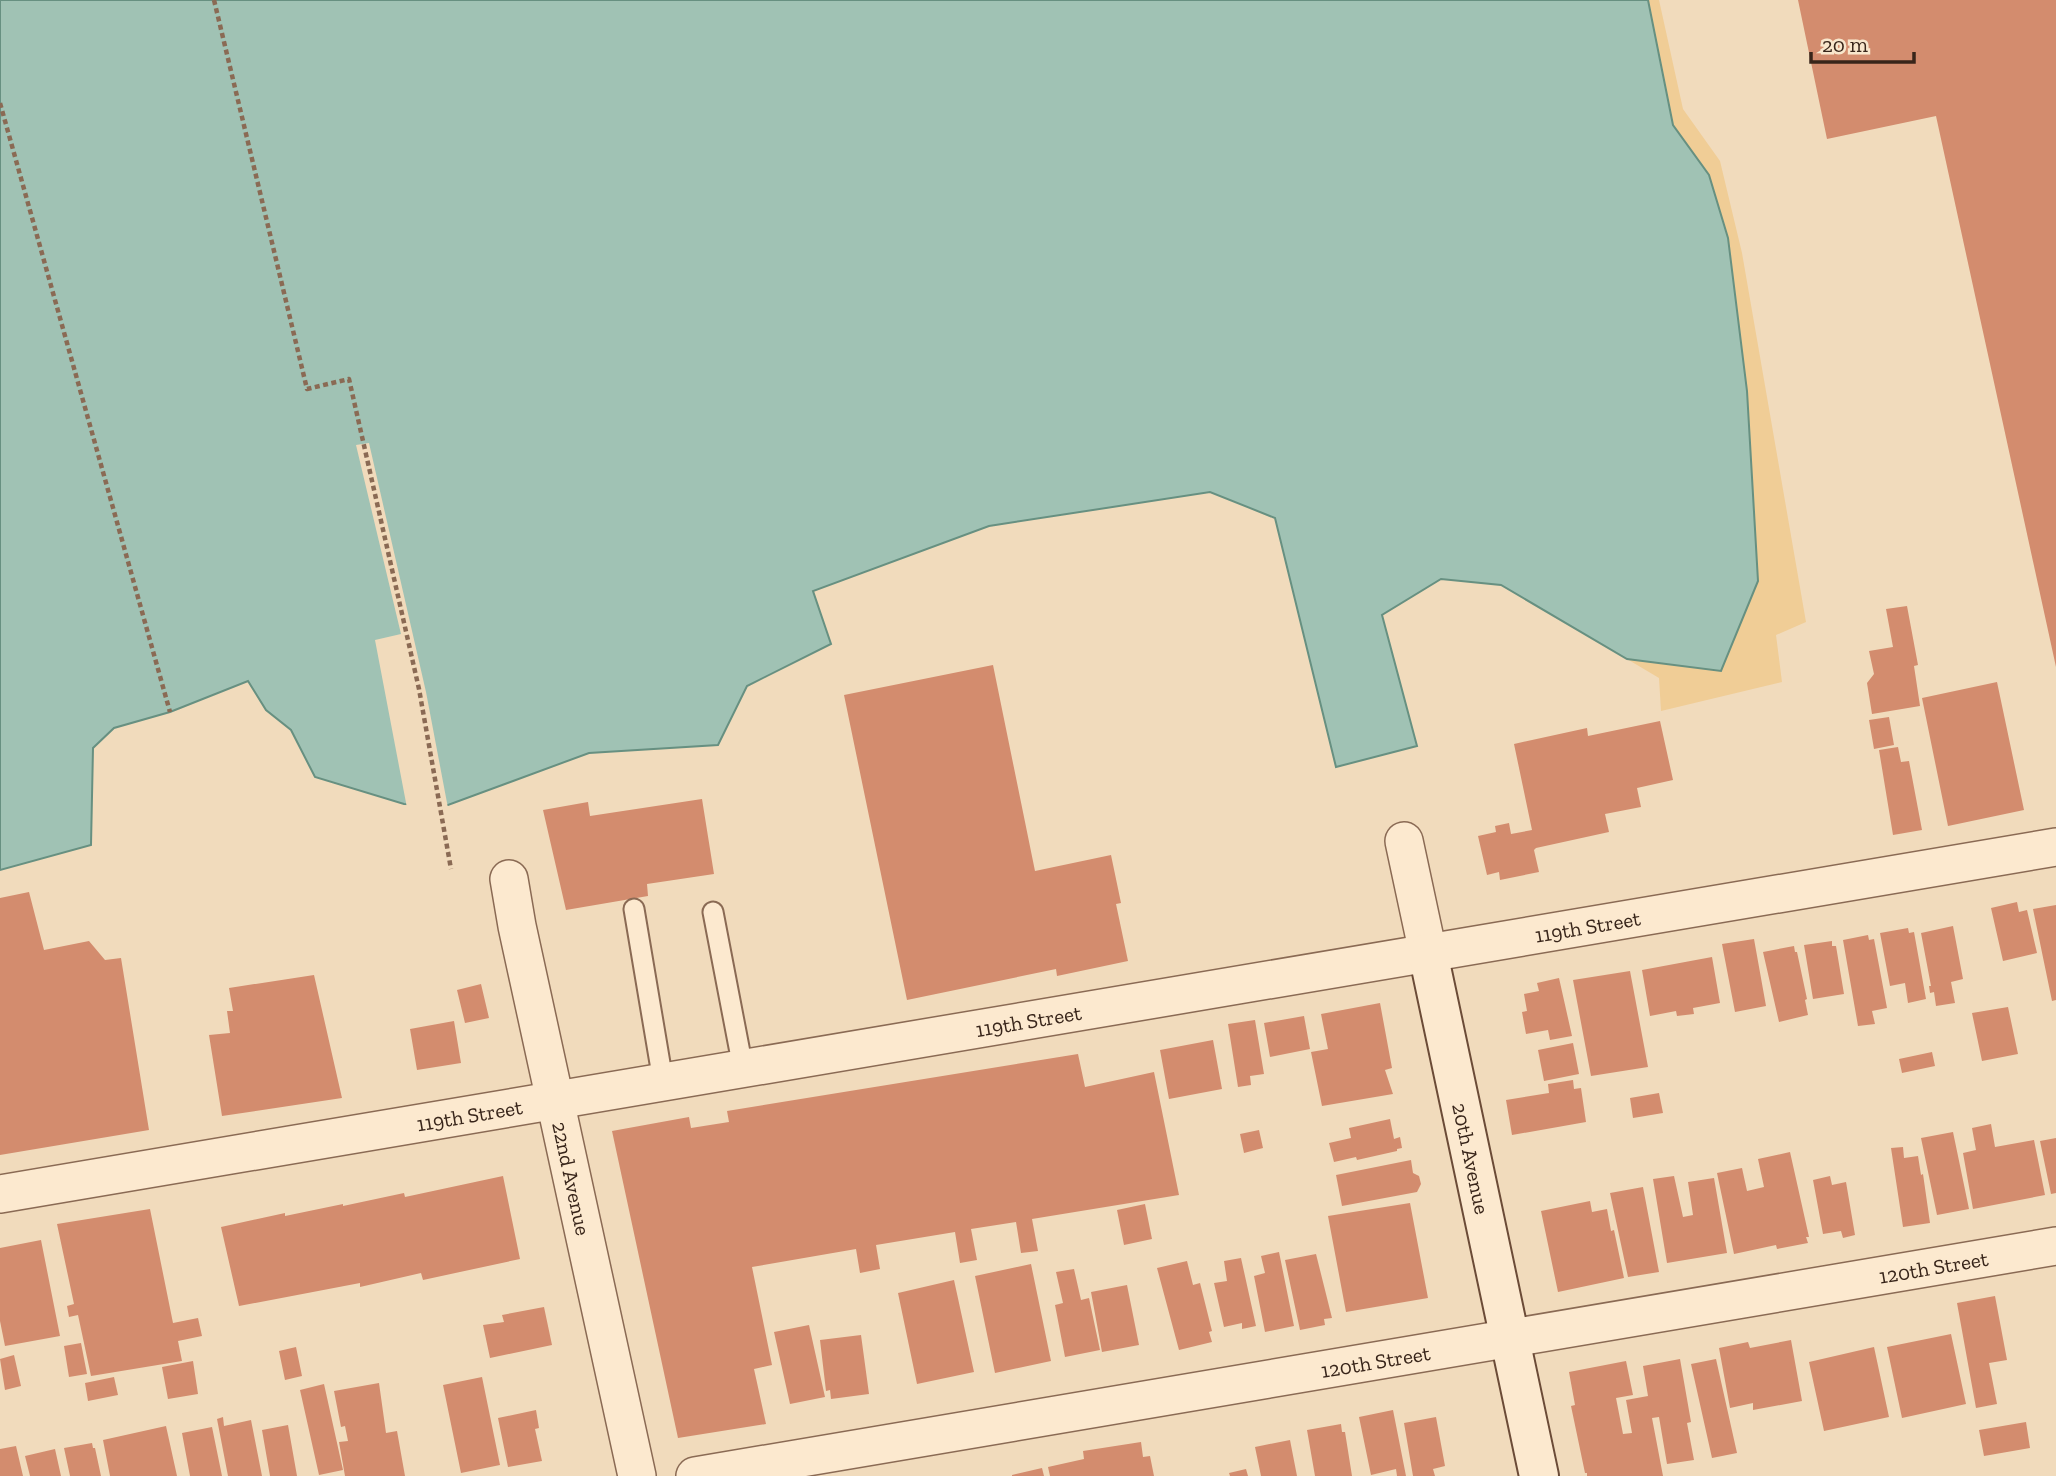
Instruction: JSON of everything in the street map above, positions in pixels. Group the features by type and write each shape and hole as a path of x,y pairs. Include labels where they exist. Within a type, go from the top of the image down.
{"street":[{"name":"20th Avenue","path":"1404,841 1539,1476"},
{"name":"119th Street","path":"0,1194 2056,847"},
{"name":"22nd Avenue","path":"509,879 637,1476"},
{"name":"120th Street","path":"695,1476 2056,1246"}],"lane":[{"path":"634,909 663,1082"},
{"path":"713,912 743,1068"}],"path":[{"path":"214,0 307,388 348,379 419,689 451,869"},
{"path":"0,103 170,712"}],"sand":[{"path":"1648,0 1659,0 1683,109 1720,161 1742,253 1806,622 1776,635 1782,682 1661,711 1659,678 1627,659 1721,671 1709,175 1673,125"}],"shaded area":[{"path":"0,0 1648,0 1673,125 1709,175 1728,238 1747,391 1758,581 1721,671 1627,659 1501,585 1441,579 1382,615 1417,746 1336,767 1275,518 1210,492 989,526 813,591 831,644 747,686 718,745 589,753 448,805 404,804 315,777 291,730 266,710 248,681 170,712 114,728 93,748 91,845 0,870"}],"pier":[{"path":"369,443 426,692 448,808 407,808 375,640 401,634 356,445"}],"building":[{"path":"1798,0 2056,0 2056,667 1936,116 1827,139"},
{"path":"1907,606 1918,665 1914,666 1920,706 1872,714 1867,683 1874,674 1869,651 1893,647 1886,609"},
{"path":"993,665 1035,871 1111,855 1121,903 1116,904 1128,961 1057,976 1056,969 907,1000 844,695"},
{"path":"1997,682 2024,810 1948,826 1922,698"},
{"path":"1889,717 1894,745 1874,749 1869,720"},
{"path":"1660,721 1673,780 1637,788 1641,807 1605,814 1609,832 1536,848 1534,850 1539,872 1500,880 1499,872 1487,875 1478,836 1496,832 1495,826 1509,823 1511,834 1532,830 1514,744 1587,728 1588,736"},
{"path":"1898,747 1901,762 1909,761 1922,830 1893,835 1879,750"},
{"path":"702,799 714,874 647,884 648,896 566,910 543,810 588,802 590,816"},
{"path":"29,892 44,950 89,941 105,960 121,958 149,1130 0,1155 0,898"},
{"path":"2017,902 2019,912 2027,910 2037,953 2003,961 1991,908"},
{"path":"2056,905 2056,1000 2052,1001 2033,909"},
{"path":"1953,926 1963,979 1951,982 1955,1003 1936,1006 1934,992 1930,993 1921,933"},
{"path":"1908,928 1909,933 1914,932 1926,999 1908,1003 1905,983 1890,986 1880,933"},
{"path":"1868,935 1869,940 1874,939 1887,1008 1872,1011 1875,1024 1858,1026 1843,940"},
{"path":"1754,939 1766,1006 1735,1012 1722,944"},
{"path":"1832,941 1832,946 1836,946 1844,994 1813,999 1804,945"},
{"path":"1794,946 1807,999 1808,1015 1779,1022 1763,952"},
{"path":"1712,957 1720,1003 1693,1008 1694,1014 1677,1016 1676,1011 1650,1016 1642,970"},
{"path":"1630,971 1648,1067 1591,1076 1573,980"},
{"path":"314,975 342,1098 222,1116 209,1035 230,1033 227,1011 233,1011 229,988"},
{"path":"1559,978 1572,1036 1550,1040 1548,1030 1526,1034 1522,1012 1527,1011 1524,994 1539,991 1537,983"},
{"path":"481,984 489,1018 465,1023 457,990"},
{"path":"1380,1003 1392,1068 1385,1070 1393,1094 1322,1106 1311,1052 1328,1049 1321,1014"},
{"path":"2008,1007 2018,1054 1982,1061 1972,1013"},
{"path":"1304,1016 1310,1049 1270,1057 1264,1023"},
{"path":"1255,1020 1264,1074 1250,1076 1251,1085 1238,1087 1228,1024"},
{"path":"454,1021 461,1063 417,1070 410,1029"},
{"path":"1213,1040 1222,1089 1169,1099 1160,1050"},
{"path":"1573,1043 1579,1074 1544,1081 1538,1050"},
{"path":"1932,1052 1935,1066 1902,1073 1899,1059"},
{"path":"1078,1054 1085,1087 1154,1072 1179,1195 1032,1219 1038,1251 1021,1253 1016,1222 971,1229 977,1260 960,1263 955,1232 876,1245 880,1269 860,1273 856,1249 752,1267 772,1365 754,1369 766,1424 678,1438 612,1131 689,1117 691,1128 729,1122 727,1111"},
{"path":"1573,1080 1574,1089 1581,1088 1586,1122 1512,1135 1506,1100 1549,1093 1548,1084"},
{"path":"1659,1093 1663,1113 1633,1118 1630,1098"},
{"path":"1390,1119 1394,1139 1400,1137 1402,1148 1357,1160 1356,1157 1334,1162 1329,1143 1351,1138 1349,1128"},
{"path":"1991,1124 1995,1147 2034,1140 2045,1195 1973,1209 1963,1153 1976,1150 1972,1128"},
{"path":"1259,1130 1263,1148 1244,1153 1240,1134"},
{"path":"1953,1132 1969,1209 1937,1215 1921,1138"},
{"path":"2056,1138 2056,1193 2051,1194 2040,1141"},
{"path":"1903,1147 1904,1158 1918,1156 1930,1223 1903,1227 1891,1148"},
{"path":"1790,1152 1809,1237 1806,1237 1808,1243 1777,1249 1776,1245 1734,1254 1717,1173 1742,1168 1747,1191 1764,1187 1758,1159"},
{"path":"1411,1160 1413,1173 1419,1176 1421,1184 1417,1192 1342,1206 1336,1175"},
{"path":"503,1176 520,1259 423,1280 421,1273 360,1287 360,1283 239,1306 221,1227 404,1193 405,1197"},
{"path":"1674,1176 1683,1217 1693,1215 1688,1182 1714,1178 1727,1253 1667,1263 1653,1179"},
{"path":"1830,1176 1832,1185 1846,1182 1855,1235 1843,1238 1841,1231 1823,1234 1813,1180"},
{"path":"1643,1187 1659,1272 1628,1277 1610,1193"},
{"path":"1590,1201 1592,1212 1607,1209 1624,1278 1558,1292 1541,1211"},
{"path":"1410,1203 1428,1298 1346,1312 1328,1216"},
{"path":"1145,1204 1152,1239 1124,1245 1117,1210"},
{"path":"150,1209 173,1323 198,1318 202,1336 178,1341 182,1361 91,1376 78,1315 69,1317 67,1306 74,1304 57,1224"},
{"path":"41,1240 60,1336 5,1346 0,1321 0,1248"},
{"path":"1279,1252 1294,1326 1265,1332 1254,1276 1265,1273 1261,1256"},
{"path":"1316,1254 1332,1318 1324,1319 1325,1325 1300,1330 1285,1260"},
{"path":"1241,1258 1256,1326 1242,1329 1242,1323 1224,1327 1214,1283 1227,1281 1224,1261"},
{"path":"1187,1261 1193,1285 1200,1283 1212,1331 1209,1332 1212,1342 1179,1350 1157,1268"},
{"path":"1031,1264 1051,1361 995,1373 975,1276"},
{"path":"1074,1269 1081,1300 1089,1298 1100,1350 1065,1357 1055,1305 1063,1303 1056,1272"},
{"path":"954,1280 974,1372 917,1384 898,1293"},
{"path":"1127,1285 1139,1345 1102,1352 1091,1292"},
{"path":"1995,1296 2007,1360 1989,1363 1997,1404 1976,1408 1957,1303"},
{"path":"544,1307 552,1345 490,1358 483,1325 504,1322 502,1315"},
{"path":"809,1325 825,1397 790,1404 774,1332"},
{"path":"1951,1334 1966,1404 1902,1418 1887,1347"},
{"path":"861,1335 869,1394 831,1399 830,1390 826,1391 820,1340"},
{"path":"1791,1340 1802,1401 1753,1410 1753,1403 1730,1408 1719,1348 1748,1342 1750,1348"},
{"path":"81,1343 87,1374 69,1377 64,1346"},
{"path":"296,1347 302,1376 285,1380 279,1351"},
{"path":"1874,1347 1889,1417 1824,1431 1809,1362"},
{"path":"14,1355 21,1386 5,1390 0,1359"},
{"path":"1680,1359 1691,1422 1687,1423 1694,1460 1667,1464 1659,1417 1652,1418 1663,1476 1587,1476 1571,1406 1575,1405 1569,1372 1626,1361 1633,1395 1616,1398 1623,1434 1632,1433 1626,1400 1648,1396 1643,1366"},
{"path":"1716,1359 1737,1453 1712,1458 1691,1364"},
{"path":"193,1361 198,1394 168,1399 162,1367"},
{"path":"114,1377 118,1395 88,1401 85,1383"},
{"path":"482,1377 500,1465 461,1473 443,1385"},
{"path":"379,1383 386,1433 397,1431 405,1476 345,1476 339,1442 348,1441 345,1426 341,1427 334,1391"},
{"path":"324,1384 343,1470 319,1475 300,1390"},
{"path":"536,1410 539,1428 535,1429 542,1461 508,1467 498,1418"},
{"path":"1393,1410 1406,1476 1397,1476 1396,1469 1371,1475 1359,1417"},
{"path":"223,1417 224,1426 251,1420 262,1476 228,1476 217,1419"},
{"path":"1436,1417 1445,1466 1433,1469 1435,1476 1413,1476 1404,1423"},
{"path":"2026,1422 2030,1448 1984,1456 1979,1430"},
{"path":"1341,1424 1342,1432 1345,1432 1352,1476 1315,1476 1307,1430"},
{"path":"288,1425 297,1476 270,1476 262,1430"},
{"path":"166,1426 177,1476 110,1476 103,1440"},
{"path":"212,1427 222,1476 190,1476 182,1433"},
{"path":"1290,1440 1297,1476 1261,1476 1255,1447"},
{"path":"1141,1442 1143,1457 1150,1456 1154,1476 1050,1476 1048,1467 1084,1459 1083,1451"},
{"path":"92,1443 101,1476 70,1476 64,1448"},
{"path":"16,1446 23,1476 0,1476 0,1449"},
{"path":"55,1449 61,1476 30,1476 25,1456"},
{"path":"1042,1468 1044,1476 1012,1476 1012,1475"},
{"path":"1246,1469 1248,1476 1230,1476 1229,1473"}]}
